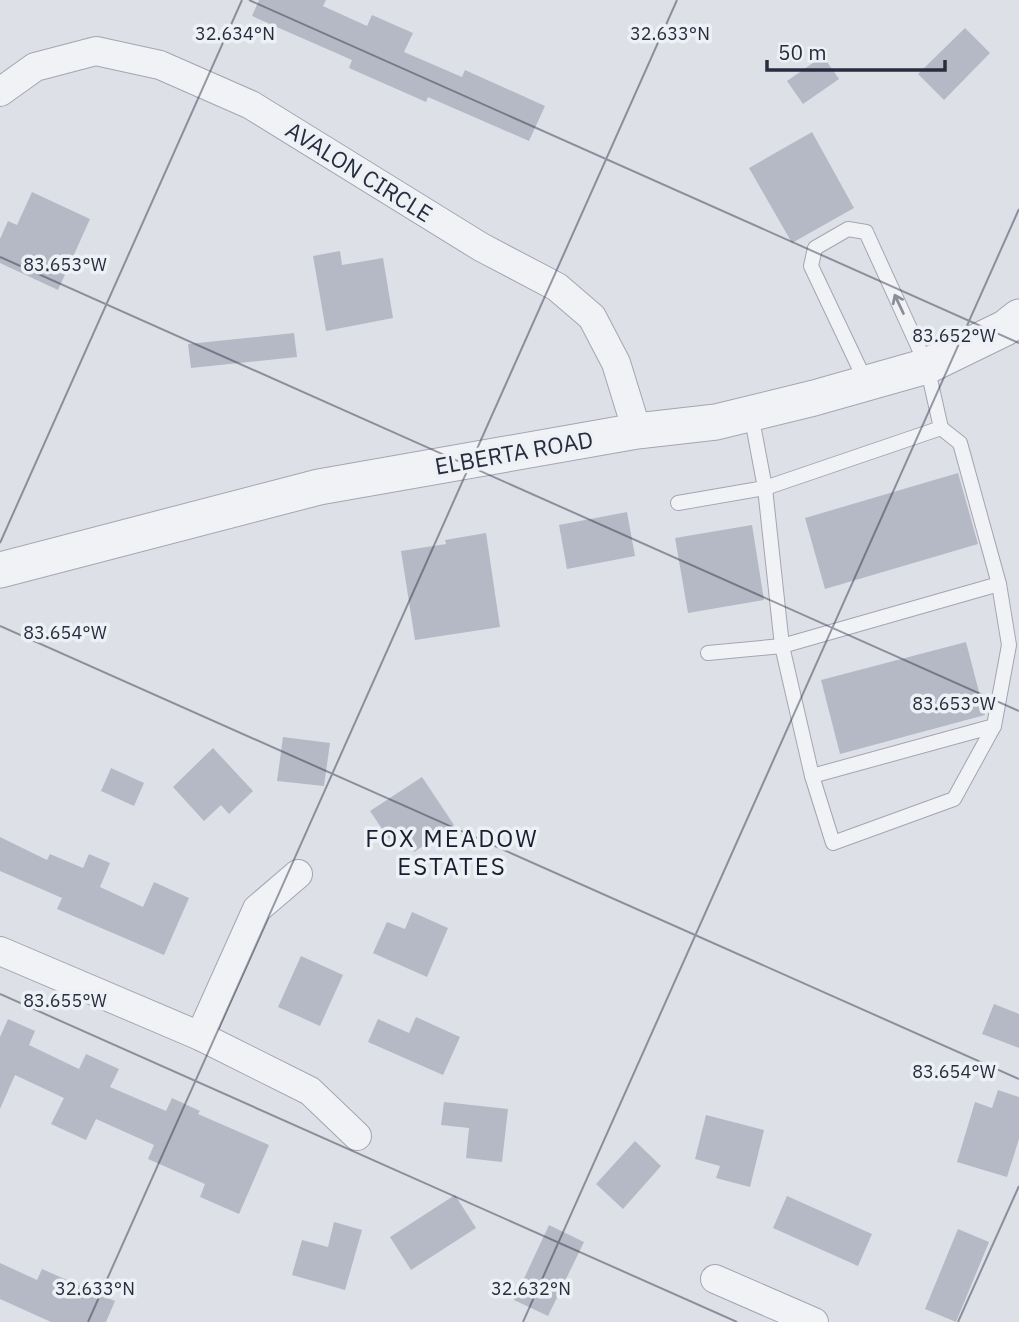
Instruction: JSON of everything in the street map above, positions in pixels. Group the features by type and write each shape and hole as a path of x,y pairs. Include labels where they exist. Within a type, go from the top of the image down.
{"street":[{"name":"AVALON CIRCLE","path":"0,92 35,67 96,51 160,65 251,105 481,247 558,287 592,317 616,363 637,431"},
{"name":"ELBERTA ROAD","path":"0,570 319,487 637,431 716,422 751,414 927,366 1005,328 1019,317"},
{"path":"200,1036 257,909 298,874"},
{"path":"0,951 200,1036 310,1091 357,1136"},
{"path":"715,1279 814,1322"}],"lane":[{"path":"751,414 765,488 782,646 812,776 833,844 954,799 993,726 1009,645 999,584 960,443 941,428 927,366 866,232 848,229 815,248 811,266 866,383"},
{"path":"678,503 765,488 941,428"},
{"path":"708,653 782,646 999,584"},
{"path":"812,776 993,726"}],"building":[{"path":"259,0 326,0 323,6 367,26 372,15 413,33 404,52 462,77 465,70 545,106 529,141 428,97 426,102 349,68 352,60 252,16"},
{"path":"965,28 990,53 944,100 918,74"},
{"path":"823,56 839,79 803,104 787,81"},
{"path":"812,132 854,208 792,243 749,168"},
{"path":"32,192 90,219 58,290 0,263 0,239 8,221 17,225"},
{"path":"340,251 342,265 383,258 393,318 326,331 313,256"},
{"path":"294,333 297,357 191,368 188,344"},
{"path":"958,473 978,544 825,589 805,518"},
{"path":"627,512 635,556 567,569 559,525"},
{"path":"752,525 764,600 688,613 675,538"},
{"path":"486,533 500,627 415,640 401,551 446,544 445,540"},
{"path":"966,642 985,715 840,754 821,680"},
{"path":"283,737 330,743 324,786 277,781"},
{"path":"213,748 253,791 229,814 221,805 204,821 173,787"},
{"path":"111,768 144,783 134,806 101,791"},
{"path":"422,777 454,825 414,852 400,832 389,839 370,811"},
{"path":"0,837 47,860 50,854 83,868 89,854 110,863 100,887 143,907 154,882 189,898 164,955 57,909 62,898 0,871"},
{"path":"412,912 448,928 427,977 373,953 387,922 405,929"},
{"path":"301,956 343,975 320,1026 278,1007"},
{"path":"994,1004 1019,1014 1019,1048 982,1034"},
{"path":"416,1017 460,1037 443,1075 368,1042 378,1019 409,1033"},
{"path":"8,1019 35,1031 29,1045 79,1069 86,1054 119,1069 110,1087 166,1111 172,1098 200,1111 198,1114 269,1145 239,1214 200,1197 205,1184 148,1159 154,1145 96,1119 86,1140 51,1124 64,1098 15,1075 0,1109 0,1037"},
{"path":"998,1090 1019,1097 1019,1139 1007,1177 957,1162 975,1102 992,1108"},
{"path":"444,1102 508,1109 502,1162 466,1158 469,1128 441,1125"},
{"path":"706,1115 764,1130 750,1187 716,1178 720,1166 695,1159"},
{"path":"635,1141 661,1166 623,1209 596,1184"},
{"path":"455,1195 476,1228 411,1270 390,1237"},
{"path":"787,1196 872,1234 858,1266 773,1228"},
{"path":"334,1222 362,1230 345,1290 292,1275 302,1240 328,1247"},
{"path":"549,1225 584,1242 548,1316 514,1300"},
{"path":"958,1229 989,1242 956,1322 925,1309"},
{"path":"0,1263 37,1280 42,1269 115,1301 106,1322 51,1322 0,1299"}],"district":[{"name":"FOX MEADOW ESTATES","path":"452,853"}]}
